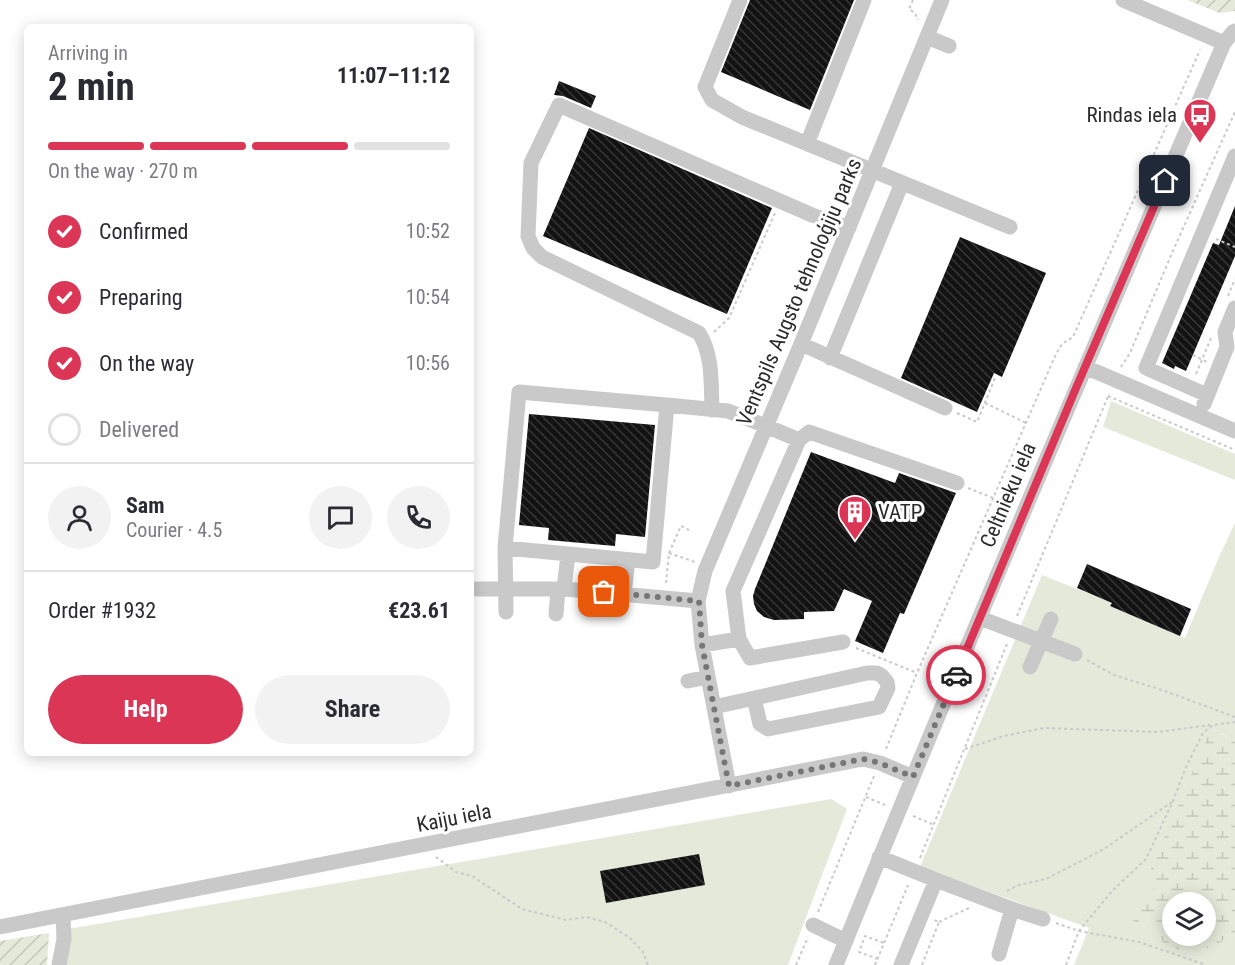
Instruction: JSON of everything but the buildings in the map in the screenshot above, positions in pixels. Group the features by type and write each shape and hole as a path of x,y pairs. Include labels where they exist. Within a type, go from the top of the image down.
{"street":[{"path":"740,0 705,87 712,100 742,117 1010,227"},
{"path":"807,144 864,0"},
{"name":"Ventspils Augsto tehnoloģiju parks","path":"729,786 702,645 699,601 705,571 942,0"},
{"path":"1123,0 1230,37"},
{"path":"927,37 949,46"},
{"name":"Celtnieku iela","path":"836,965 879,857 1085,367 1230,37"},
{"path":"712,410 709,358 704,340 699,333 542,257 533,248 528,236 531,163 559,105 812,215 849,228"},
{"path":"1207,395 1146,368 1228,189 1235,156"},
{"path":"830,358 902,183"},
{"path":"1199,416 1207,395 1231,349 1225,332 1235,308"},
{"path":"801,344 945,408"},
{"path":"1085,367 1235,431"},
{"path":"506,612 506,548 519,392 728,411 799,440"},
{"path":"506,548 653,562 667,405"},
{"path":"843,642 750,658 739,639 733,591 799,440 809,432 957,483"},
{"path":"556,615 567,554"},
{"path":"624,594 628,560"},
{"path":"474,589 561,589 699,601"},
{"path":"980,618 1075,654"},
{"path":"1030,667 1051,619"},
{"path":"702,645 739,639"},
{"path":"714,707 754,698 867,673 877,672 887,682 888,688 879,707 768,729 760,724 754,698"},
{"path":"688,681 708,677"},
{"name":"Kaiju iela","path":"0,927 863,759 880,763 913,777"},
{"path":"879,857 1042,919"},
{"path":"901,965 936,880"},
{"path":"999,954 1012,909"},
{"path":"59,965 64,939 63,915"},
{"path":"813,925 846,941"}],"path":[{"path":"913,0 909,9 915,13 918,20"},
{"path":"796,965 917,674 1056,354 1062,344 1073,337 1200,50"},
{"path":"875,965 1005,653 1012,629 1108,396 1123,362 1130,353 1235,112"},
{"path":"704,340 729,318 776,211 782,213"},
{"path":"945,408 977,422 995,378"},
{"path":"1108,396 1235,450"},
{"path":"985,403 1026,423"},
{"path":"957,483 993,498"},
{"path":"666,586 669,553 681,526 689,530"},
{"path":"669,553 697,563"},
{"path":"843,642 917,674"},
{"path":"1075,654 1114,675 1235,717"},
{"path":"965,748 1004,736 1044,728 1158,732 1235,722"},
{"path":"1066,965 1079,931 1112,891 1146,859 1203,733 1213,725"},
{"path":"866,797 892,807"},
{"path":"939,922 1019,885 1046,879 1104,849 1173,801"},
{"path":"907,814 933,824"},
{"path":"429,852 456,872 472,876 522,909 566,920 587,917 605,922 630,938 643,952 648,965"},
{"path":"1042,919 1079,931 1139,942 1206,965"},
{"path":"878,959 858,952 865,936 884,943"}],"green space":[{"path":"1187,0 1235,0 1235,11 1220,13"},
{"path":"1111,401 1235,454 1235,480 1103,427"},
{"path":"1235,523 1235,741 1212,729 1154,903 1133,921 1154,928 1162,941 1162,946 1196,954 1235,935 1235,965 1074,965 1089,928 920,867 1042,575 1112,603 1110,606 1185,638"},
{"path":"1211,729 1235,741 1235,935 1216,944 1216,892 1162,892 1162,941 1154,928 1133,921 1143,898 1154,902 1151,868"},
{"path":"831,799 847,809 788,965 60,965 62,930"},
{"path":"49,933 47,965 0,965 0,941"},
{"path":"1165,946 1212,946 1196,954"}],"way so far":[{"path":"604,592 699,601 702,645 729,786 863,759 880,763 913,777 956,675"}],"place":[{"name":"Rindas iela","path":"1200,144"},
{"name":"VATP","path":"855,541"}],"route":[{"path":"956,675 1165,181"}]}
